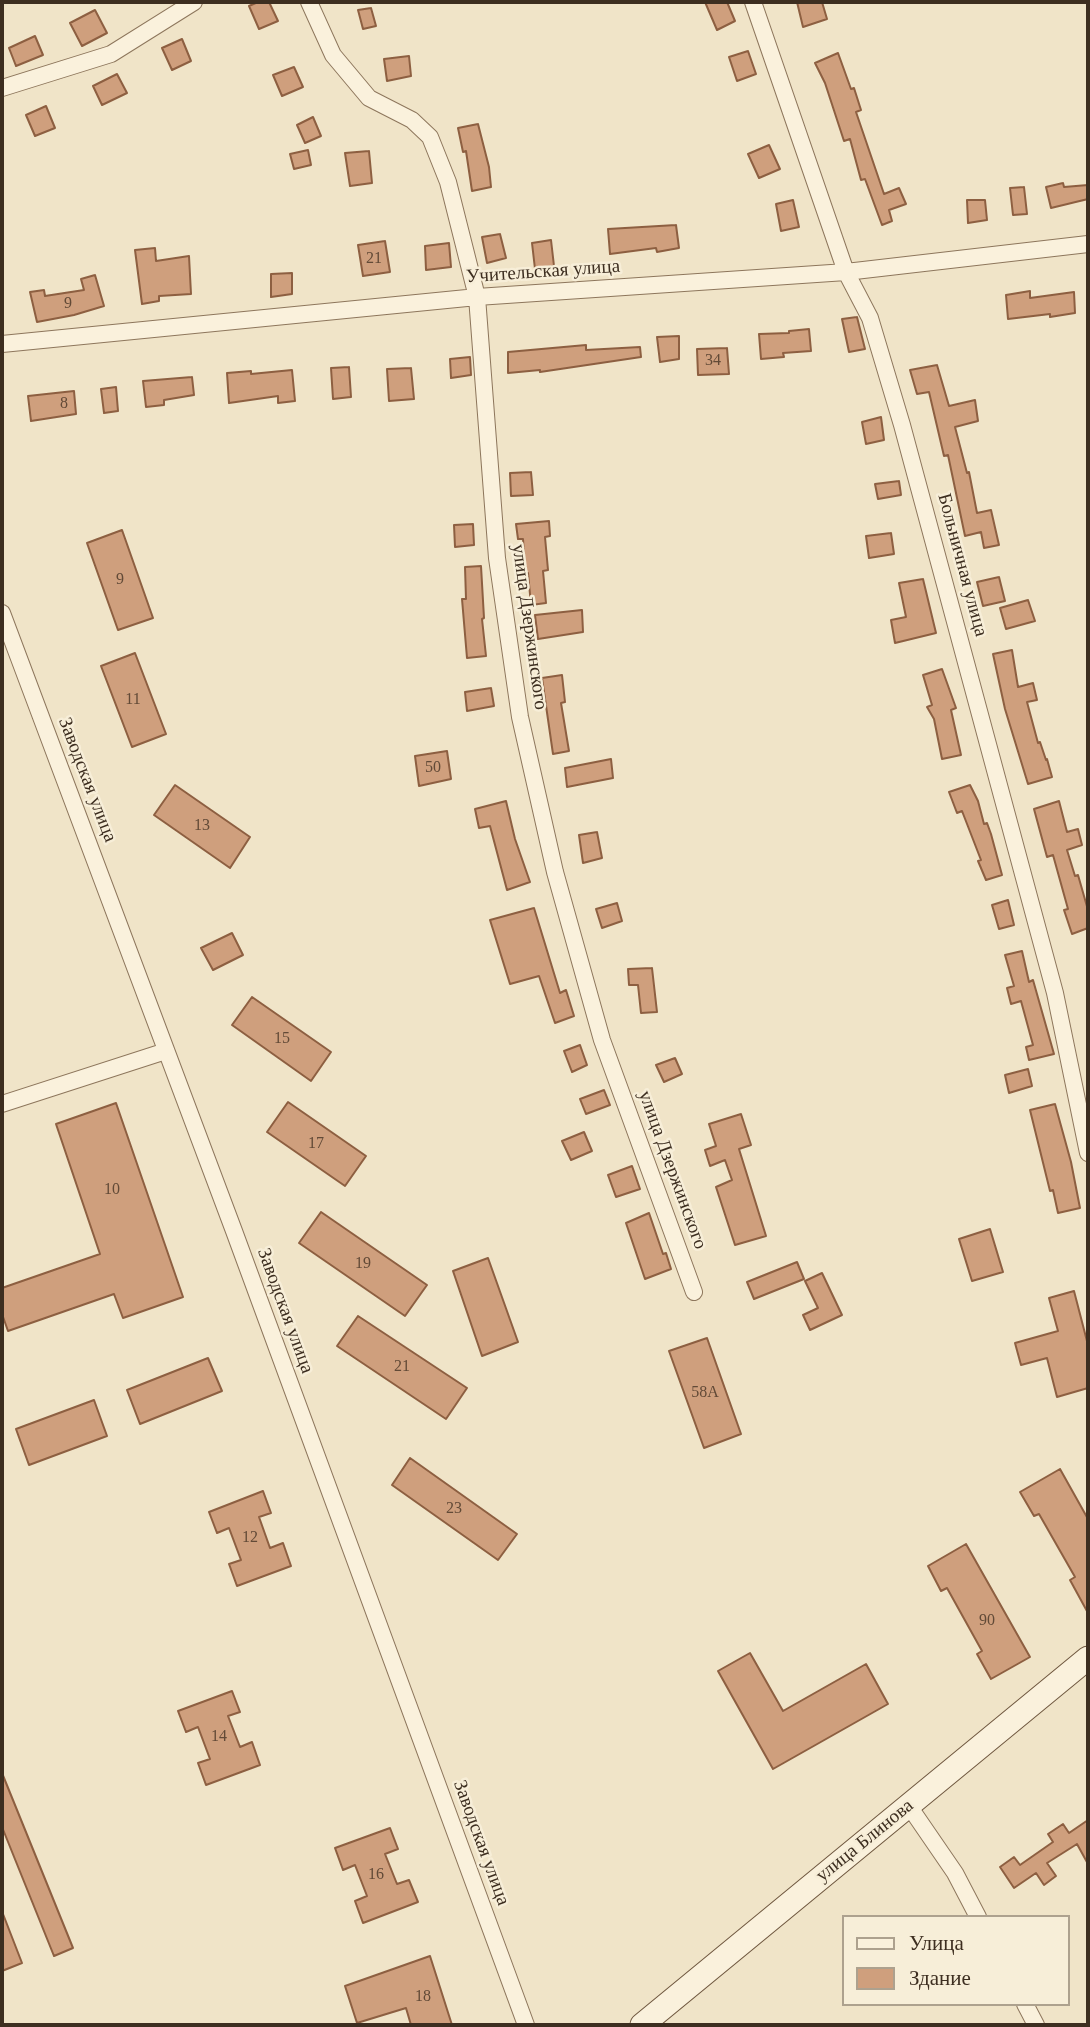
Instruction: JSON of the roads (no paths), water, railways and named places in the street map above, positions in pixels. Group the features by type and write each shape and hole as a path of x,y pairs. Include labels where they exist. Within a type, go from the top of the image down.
{"main road":[{"name":"улица Блинова","path":"642,2025 1088,1658"}],"street":[{"path":"2,88 111,54 194,2"},
{"name":"улица Дзержинского","path":"309,2 332,55 369,98 412,120 429,137 448,182 477,298 497,558 520,717 555,872 602,1040 694,1292"},
{"name":"Больничная улица","path":"753,2 846,272 870,318 902,425 1055,993 1088,1153"},
{"name":"Учительская улица","path":"2,344 477,298 846,272 1088,244"},
{"name":"Заводская улица","path":"2,613 526,2025"},
{"path":"2,1104 166,1051"},
{"path":"909,1805 955,1873 977,1915"},
{"path":"1026,2006 1036,2025"}]}
